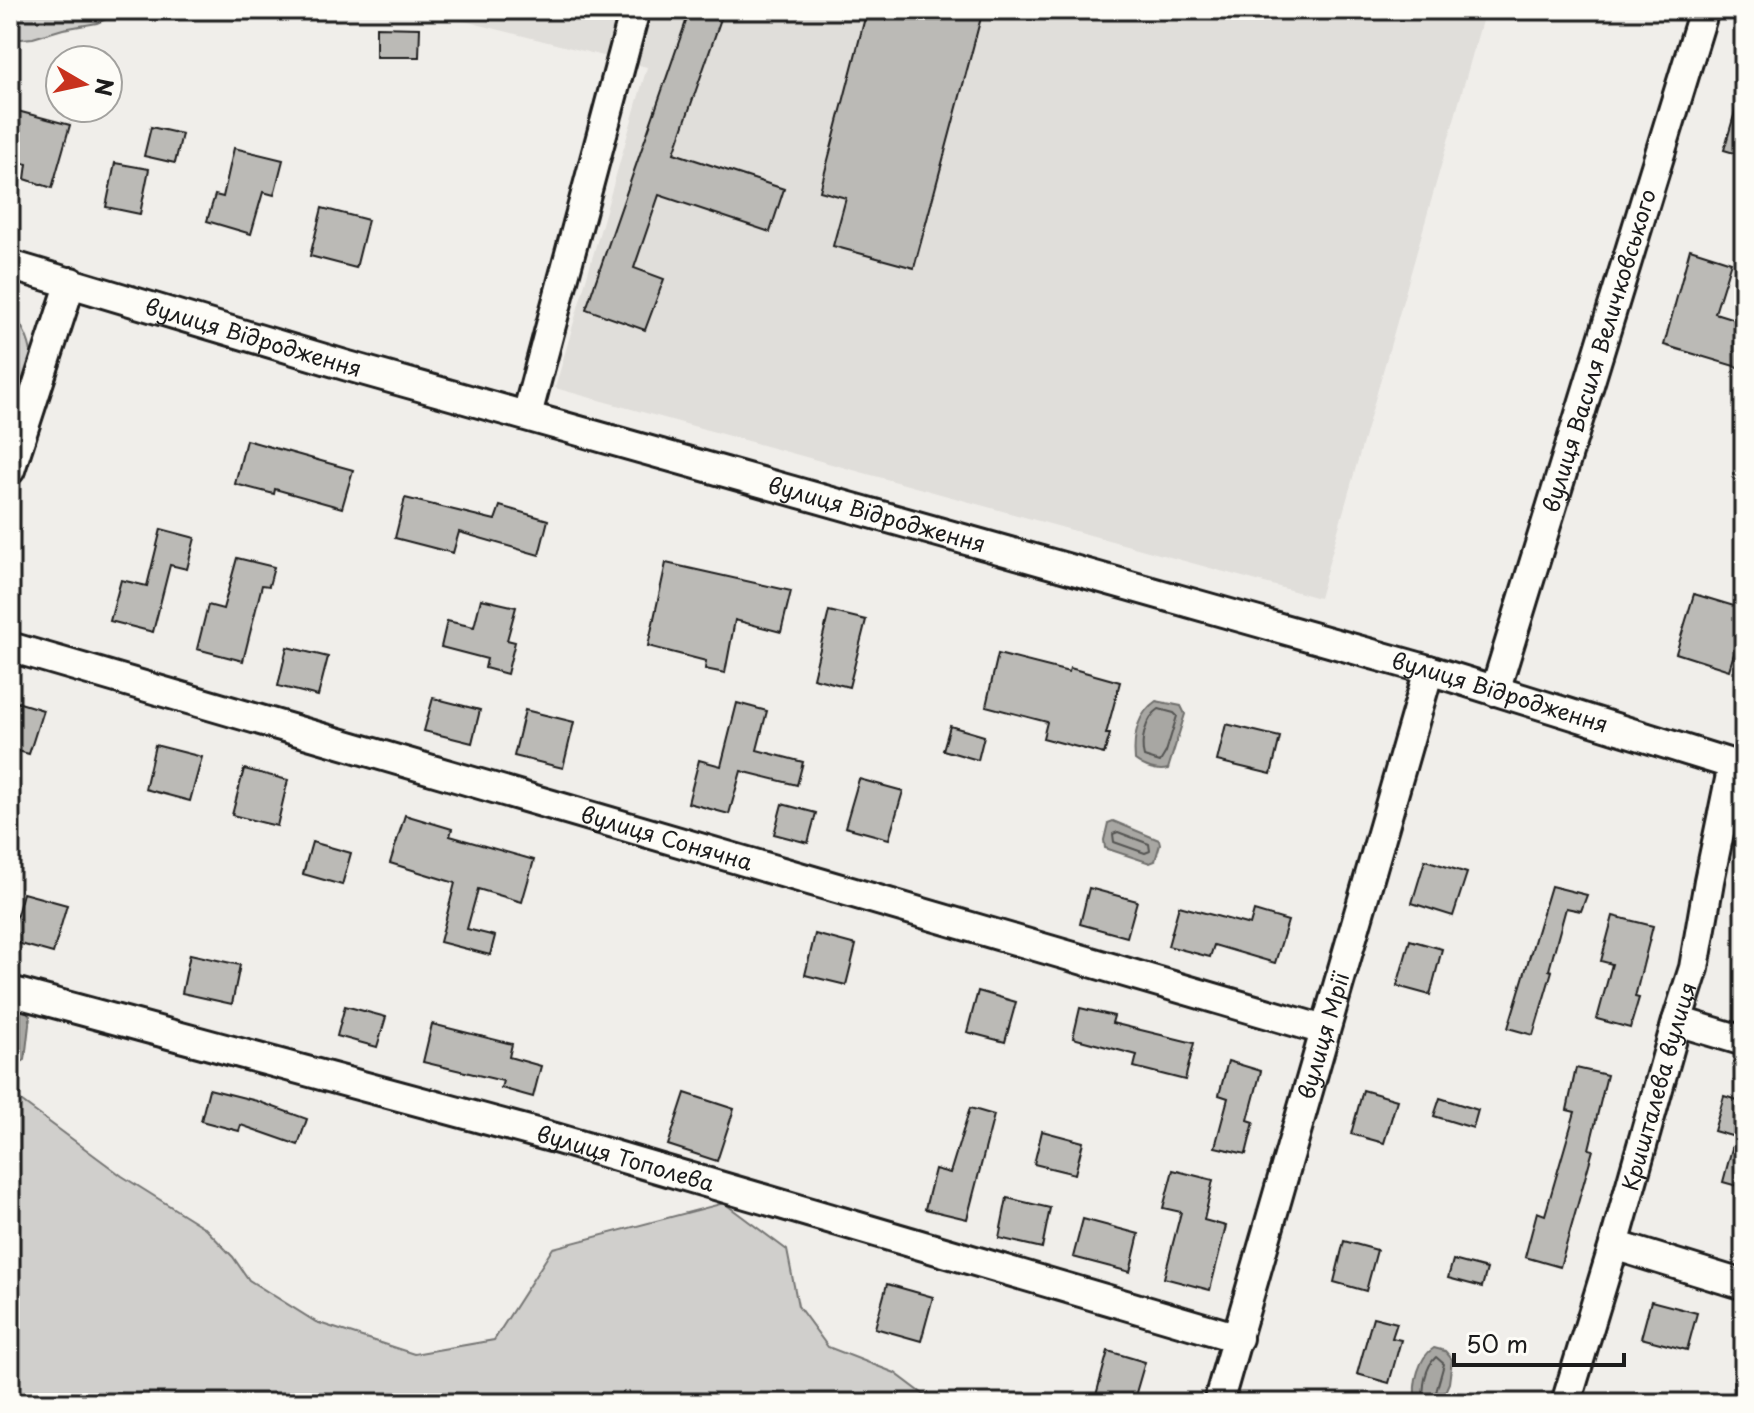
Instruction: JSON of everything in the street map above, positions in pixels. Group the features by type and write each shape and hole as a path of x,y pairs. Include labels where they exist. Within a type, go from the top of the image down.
{"street":[{"path":"527,415 635,10"},
{"name":"вулиця Василя Величковського","path":"1495,691 1704,10"},
{"name":"вулиця Відродження","path":"10,265 348,366 1429,670 1739,767"},
{"path":"10,470 71,282"},
{"name":"вулиця Сонячна","path":"10,647 1324,1030"},
{"name":"вулиця Мрії","path":"1218,1403 1429,670"},
{"name":"Кришталева вулиця","path":"1566,1403 1694,968 1709,881 1739,767"},
{"name":"вулиця Тополева","path":"10,991 555,1138 1238,1338"},
{"path":"1677,1021 1744,1041"},
{"path":"1614,1245 1744,1285"}],"shaded area":[{"path":"10,10 126,10 97,23 33,38 10,40"},
{"path":"420,10 1485,10 1319,598 555,388 647,67"},
{"path":"10,307 26,335 31,361 10,432"},
{"path":"10,1093 122,1176 205,1228 233,1257 249,1280 316,1322 414,1354 494,1340 553,1248 724,1203 787,1250 798,1306 828,1347 895,1373 935,1403 10,1403"}],"water":[{"path":"1156,701 1181,706 1185,714 1168,769 1164,770 1142,765 1135,760 1140,719"},
{"path":"1113,821 1159,840 1155,861 1150,863 1105,848 1108,823"},
{"path":"10,1007 26,1010 30,1016 25,1060 18,1064 10,1063"},
{"path":"1434,1348 1445,1351 1452,1359 1449,1383 1440,1403 1416,1401 1418,1372 1424,1358"}],"building":[{"path":"690,10 724,10 674,153 784,189 770,232 659,195 634,268 664,279 645,330 586,309"},
{"path":"867,10 983,10 914,268 833,246 846,198 820,191"},
{"path":"376,27 420,28 419,57 376,57"},
{"path":"1739,98 1744,99 1744,156 1724,150"},
{"path":"10,109 44,118 44,124 70,125 52,188 25,179 27,164 10,160"},
{"path":"151,127 182,134 175,163 144,156"},
{"path":"234,148 283,160 274,195 263,192 251,234 207,221 215,195 223,197"},
{"path":"115,163 149,169 140,214 106,207"},
{"path":"322,208 368,220 356,268 310,256"},
{"path":"1690,249 1731,262 1715,313 1744,322 1744,369 1664,345"},
{"path":"246,440 353,470 342,508 275,489 274,494 235,484"},
{"path":"405,498 495,520 500,506 548,520 539,555 459,532 453,553 395,538"},
{"path":"161,529 195,538 187,569 170,565 153,632 110,621 121,580 147,586"},
{"path":"237,558 274,567 269,586 262,585 243,661 197,649 208,605 223,609"},
{"path":"666,563 791,591 781,632 735,620 725,673 705,669 706,661 648,646"},
{"path":"1694,594 1744,609 1744,621 1729,670 1676,653"},
{"path":"481,599 516,607 507,640 515,642 507,674 485,668 487,659 441,647 447,621 474,627"},
{"path":"829,611 866,620 849,687 813,678"},
{"path":"287,647 328,657 318,696 278,686"},
{"path":"998,654 1069,672 1070,668 1120,682 1104,754 1043,738 1047,722 986,706"},
{"path":"433,698 480,710 472,743 424,731"},
{"path":"10,700 43,710 29,754 10,749"},
{"path":"737,703 767,711 757,750 803,762 797,785 741,771 729,814 688,803 699,760 721,766"},
{"path":"525,710 574,722 563,768 514,756"},
{"path":"1226,724 1280,737 1271,774 1217,761"},
{"path":"950,726 984,736 978,760 943,750"},
{"path":"155,745 202,757 190,801 145,789"},
{"path":"244,769 288,780 277,826 232,815"},
{"path":"859,779 903,791 889,839 845,827"},
{"path":"782,804 816,813 808,843 774,834"},
{"path":"405,815 452,829 450,836 534,860 522,902 478,889 467,929 495,936 490,955 440,942 455,883 390,863"},
{"path":"312,842 351,853 342,885 303,874"},
{"path":"1425,860 1467,873 1453,916 1412,903"},
{"path":"1551,886 1587,895 1581,911 1566,908 1533,1035 1508,1028"},
{"path":"1089,888 1137,901 1127,937 1080,924"},
{"path":"23,893 67,905 53,953 10,941"},
{"path":"1179,906 1250,925 1254,911 1288,921 1275,963 1214,945 1210,957 1168,946"},
{"path":"1613,916 1653,926 1630,1028 1597,1019 1612,964 1601,961"},
{"path":"815,934 856,945 846,985 805,975"},
{"path":"1410,940 1442,949 1430,995 1397,986"},
{"path":"190,954 240,965 232,1004 182,993"},
{"path":"978,991 1016,1002 1005,1042 967,1032"},
{"path":"345,1006 386,1017 377,1047 337,1036"},
{"path":"1080,1008 1114,1016 1112,1023 1194,1043 1185,1080 1134,1067 1137,1055 1073,1038"},
{"path":"432,1024 512,1044 509,1057 541,1066 533,1097 501,1088 503,1081 423,1062"},
{"path":"1228,1061 1261,1071 1248,1120 1254,1122 1246,1154 1215,1147 1228,1098 1219,1095"},
{"path":"1576,1068 1607,1075 1589,1149 1593,1150 1560,1267 1525,1257 1537,1212 1545,1215 1575,1112 1567,1110"},
{"path":"209,1089 257,1101 307,1119 298,1145 241,1125 239,1131 201,1121"},
{"path":"1363,1090 1397,1100 1384,1143 1351,1134"},
{"path":"685,1093 734,1109 717,1161 668,1145"},
{"path":"1724,1096 1744,1102 1744,1188 1723,1182 1735,1137 1714,1131"},
{"path":"1440,1098 1478,1110 1473,1128 1434,1116"},
{"path":"970,1108 994,1115 967,1219 925,1209 935,1169 950,1173"},
{"path":"1042,1131 1083,1142 1075,1174 1034,1164"},
{"path":"1173,1170 1213,1180 1204,1220 1226,1226 1210,1290 1164,1278 1181,1212 1163,1208"},
{"path":"1007,1198 1050,1208 1042,1248 999,1238"},
{"path":"1083,1219 1139,1234 1130,1272 1073,1257"},
{"path":"1344,1241 1377,1250 1366,1291 1334,1282"},
{"path":"1453,1260 1487,1269 1482,1287 1448,1278"},
{"path":"887,1284 933,1297 921,1341 875,1328"},
{"path":"1651,1301 1697,1313 1687,1350 1641,1338"},
{"path":"1373,1317 1397,1323 1392,1338 1401,1340 1389,1383 1357,1374"},
{"path":"1108,1351 1145,1362 1133,1403 1109,1403 1095,1399"}]}
